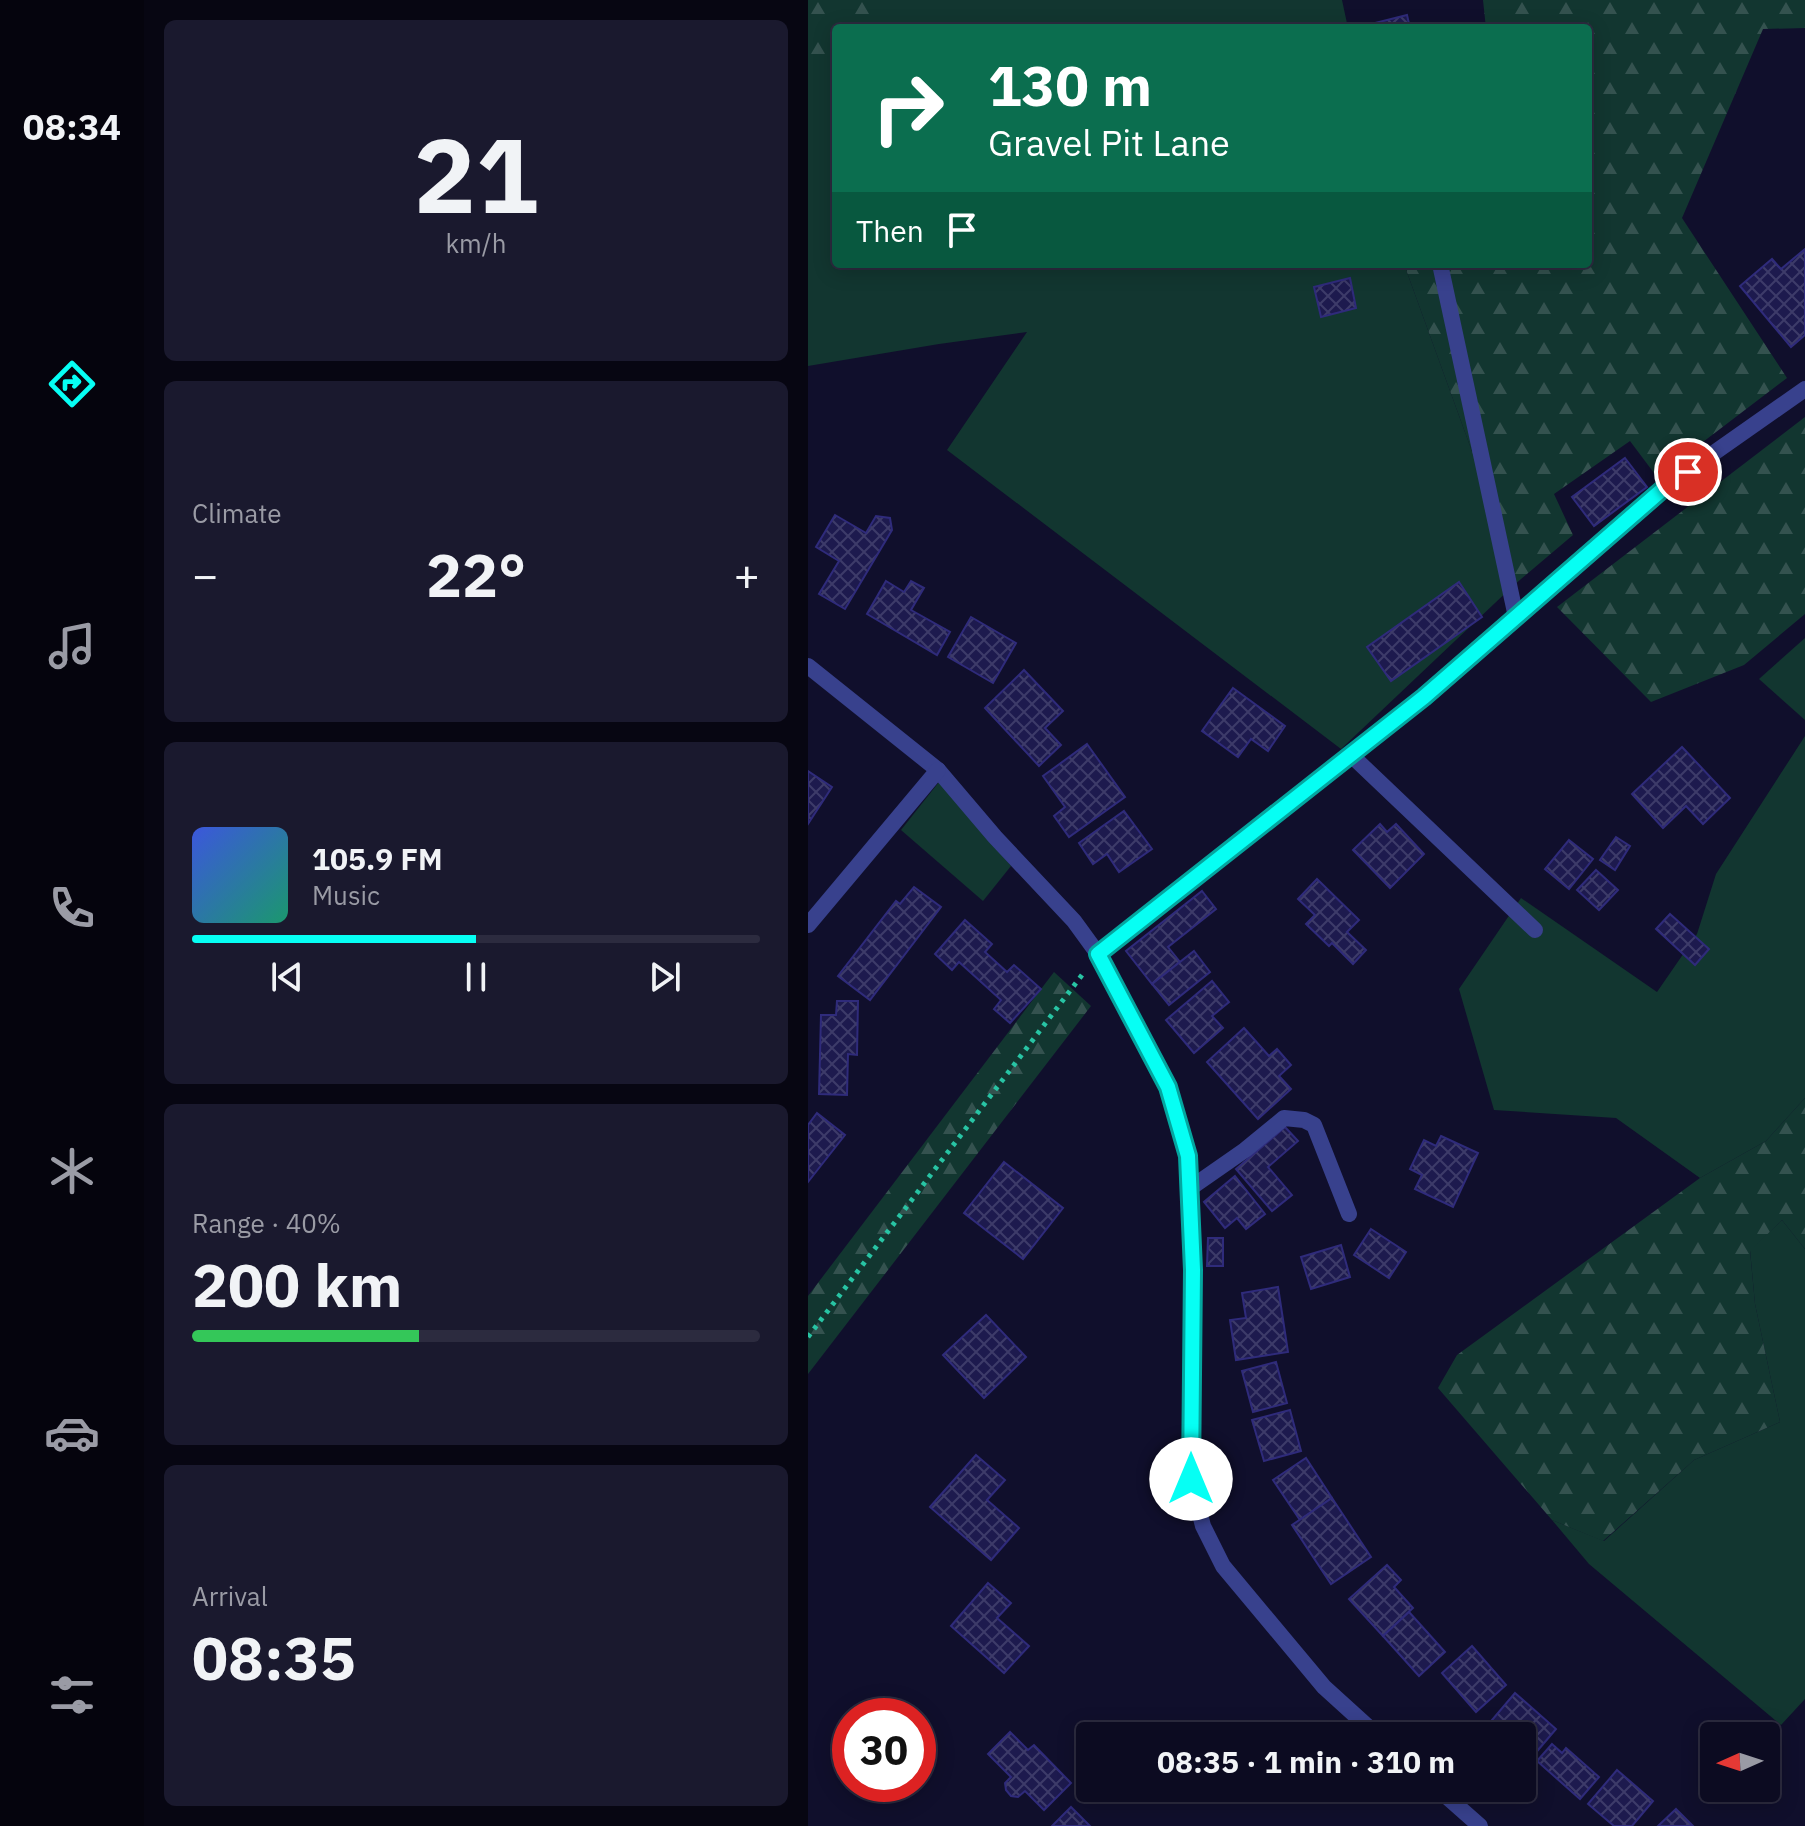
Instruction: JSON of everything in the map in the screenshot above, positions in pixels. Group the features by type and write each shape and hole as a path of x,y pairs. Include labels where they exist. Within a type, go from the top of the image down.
{"street":[{"path":"1441,268 1516,617"},
{"path":"1098,954 1424,697 1664,488 1805,389"},
{"path":"808,666 938,770 995,837 1074,921 1098,954 1168,1087 1188,1156 1193,1270 1191,1479 1203,1526 1223,1566 1324,1687 1363,1722"},
{"path":"1350,754 1535,930"},
{"path":"808,925 938,770"},
{"path":"1189,1189 1284,1118 1292,1117 1314,1125 1349,1214"},
{"path":"1453,1802 1480,1826"}],"path":[{"path":"808,1337 1098,954"}],"green space":[{"path":"808,0 1342,0 1347,24 832,24 832,268 1405,268 1482,479 1514,585 1341,749 947,450 1027,332 808,366"},
{"path":"808,0 901,0 901,8 881,24 832,24 832,61 808,77"},
{"path":"1483,0 1805,0 1805,28 1763,29 1682,218 1787,378 1657,477 1630,441 1554,494 1573,535 1514,585 1482,479 1405,268 1592,268 1592,24 1486,24"},
{"path":"1805,417 1805,614 1744,665 1651,702 1557,607"},
{"path":"1805,638 1805,720 1759,679"},
{"path":"1805,736 1805,1098 1766,1141 1700,1178 1616,1118 1494,1110 1459,989 1521,898 1657,992 1697,934 1716,874"},
{"path":"939,782 1011,866 983,901 901,830"},
{"path":"1054,972 1091,1006 808,1374 808,1296"},
{"path":"1805,1098 1805,1249 1782,1220 1750,1251 1755,1304 1780,1422 1694,1460 1603,1541 1552,1520 1438,1388 1457,1355 1700,1178 1766,1141"},
{"path":"1782,1220 1805,1249 1805,1699 1781,1725 1589,1564 1552,1520 1604,1541 1694,1460 1780,1422 1755,1304 1750,1250"}],"building":[{"path":"1407,15 1409,24 1371,24"},
{"path":"1805,249 1805,335 1791,347 1740,286 1772,259 1781,269"},
{"path":"1350,278 1356,308 1321,317 1314,287"},
{"path":"1625,458 1647,487 1594,526 1572,497"},
{"path":"835,515 866,533 876,516 890,518 892,530 845,609 819,594 839,561 816,547"},
{"path":"886,581 904,592 911,581 924,588 911,610 950,632 937,655 867,614"},
{"path":"1459,582 1482,617 1391,681 1367,647"},
{"path":"971,617 1016,643 993,683 948,657"},
{"path":"1024,670 1063,711 1045,728 1061,745 1039,766 985,708"},
{"path":"1233,688 1285,726 1268,751 1251,739 1238,757 1202,731"},
{"path":"1087,744 1125,797 1069,837 1054,816 1065,807 1043,776"},
{"path":"1682,747 1730,798 1703,824 1686,806 1663,828 1632,794"},
{"path":"808,771 832,787 808,824"},
{"path":"1124,811 1152,849 1119,872 1107,854 1093,864 1079,843"},
{"path":"1380,824 1387,832 1396,824 1424,854 1390,888 1353,850"},
{"path":"1616,837 1630,846 1615,870 1600,860"},
{"path":"1569,840 1593,859 1569,889 1545,869"},
{"path":"1596,870 1618,890 1599,910 1577,890"},
{"path":"1317,879 1359,920 1347,932 1366,950 1353,964 1306,924 1315,915 1298,899"},
{"path":"914,887 941,907 870,1000 838,976 896,901 900,904"},
{"path":"1202,891 1216,909 1168,947 1180,962 1152,984 1126,951"},
{"path":"1670,914 1709,949 1695,965 1656,929"},
{"path":"965,920 992,944 985,952 1007,972 1014,965 1041,989 1010,1023 994,1009 1001,1000 959,962 952,970 935,954"},
{"path":"1194,951 1210,972 1169,1005 1152,984"},
{"path":"1212,981 1229,1002 1212,1016 1223,1028 1194,1053 1166,1020"},
{"path":"837,1001 858,1001 857,1055 848,1054 847,1095 819,1094 821,1015 836,1015"},
{"path":"1244,1028 1269,1056 1277,1049 1291,1065 1279,1076 1291,1089 1258,1119 1207,1062"},
{"path":"817,1113 845,1135 808,1182 808,1125"},
{"path":"1285,1127 1298,1141 1268,1167 1292,1195 1272,1211 1236,1169"},
{"path":"1441,1136 1478,1153 1453,1207 1415,1189 1422,1175 1410,1169 1424,1140 1436,1146"},
{"path":"1004,1162 1063,1208 1023,1259 964,1213"},
{"path":"1235,1176 1265,1214 1246,1229 1237,1218 1225,1228 1204,1202"},
{"path":"1371,1229 1406,1252 1389,1278 1354,1255"},
{"path":"1208,1238 1223,1238 1223,1266 1207,1266"},
{"path":"1341,1245 1350,1277 1311,1289 1301,1257"},
{"path":"1278,1287 1288,1352 1236,1360 1230,1320 1246,1318 1242,1293"},
{"path":"986,1315 1026,1357 984,1398 943,1355"},
{"path":"1276,1362 1287,1403 1253,1412 1242,1371"},
{"path":"1290,1410 1301,1451 1264,1461 1252,1420"},
{"path":"976,1455 1005,1480 987,1500 1019,1528 991,1560 930,1507"},
{"path":"1306,1458 1332,1498 1300,1520 1273,1480"},
{"path":"1332,1498 1371,1557 1331,1584 1292,1525"},
{"path":"1387,1565 1401,1580 1394,1587 1413,1608 1383,1636 1349,1599"},
{"path":"988,1583 1011,1603 997,1618 1029,1646 1004,1673 951,1626"},
{"path":"1409,1612 1445,1652 1419,1676 1383,1636"},
{"path":"1472,1646 1506,1685 1476,1712 1442,1673"},
{"path":"1515,1693 1556,1729 1536,1752 1536,1722 1490,1722"},
{"path":"1010,1732 1028,1750 1034,1745 1071,1783 1044,1810 1025,1791 1018,1797 1011,1796 1005,1783 1011,1777 988,1754"},
{"path":"1552,1744 1562,1753 1566,1748 1599,1777 1580,1799 1537,1761"},
{"path":"1617,1770 1653,1801 1632,1826 1614,1826 1588,1804"},
{"path":"1071,1807 1090,1826 1052,1826"},
{"path":"1676,1809 1693,1826 1658,1826"}],"route":[{"path":"1191,1479 1193,1270 1188,1156 1168,1087 1098,954 1424,697 1664,488 1688,472"}]}
